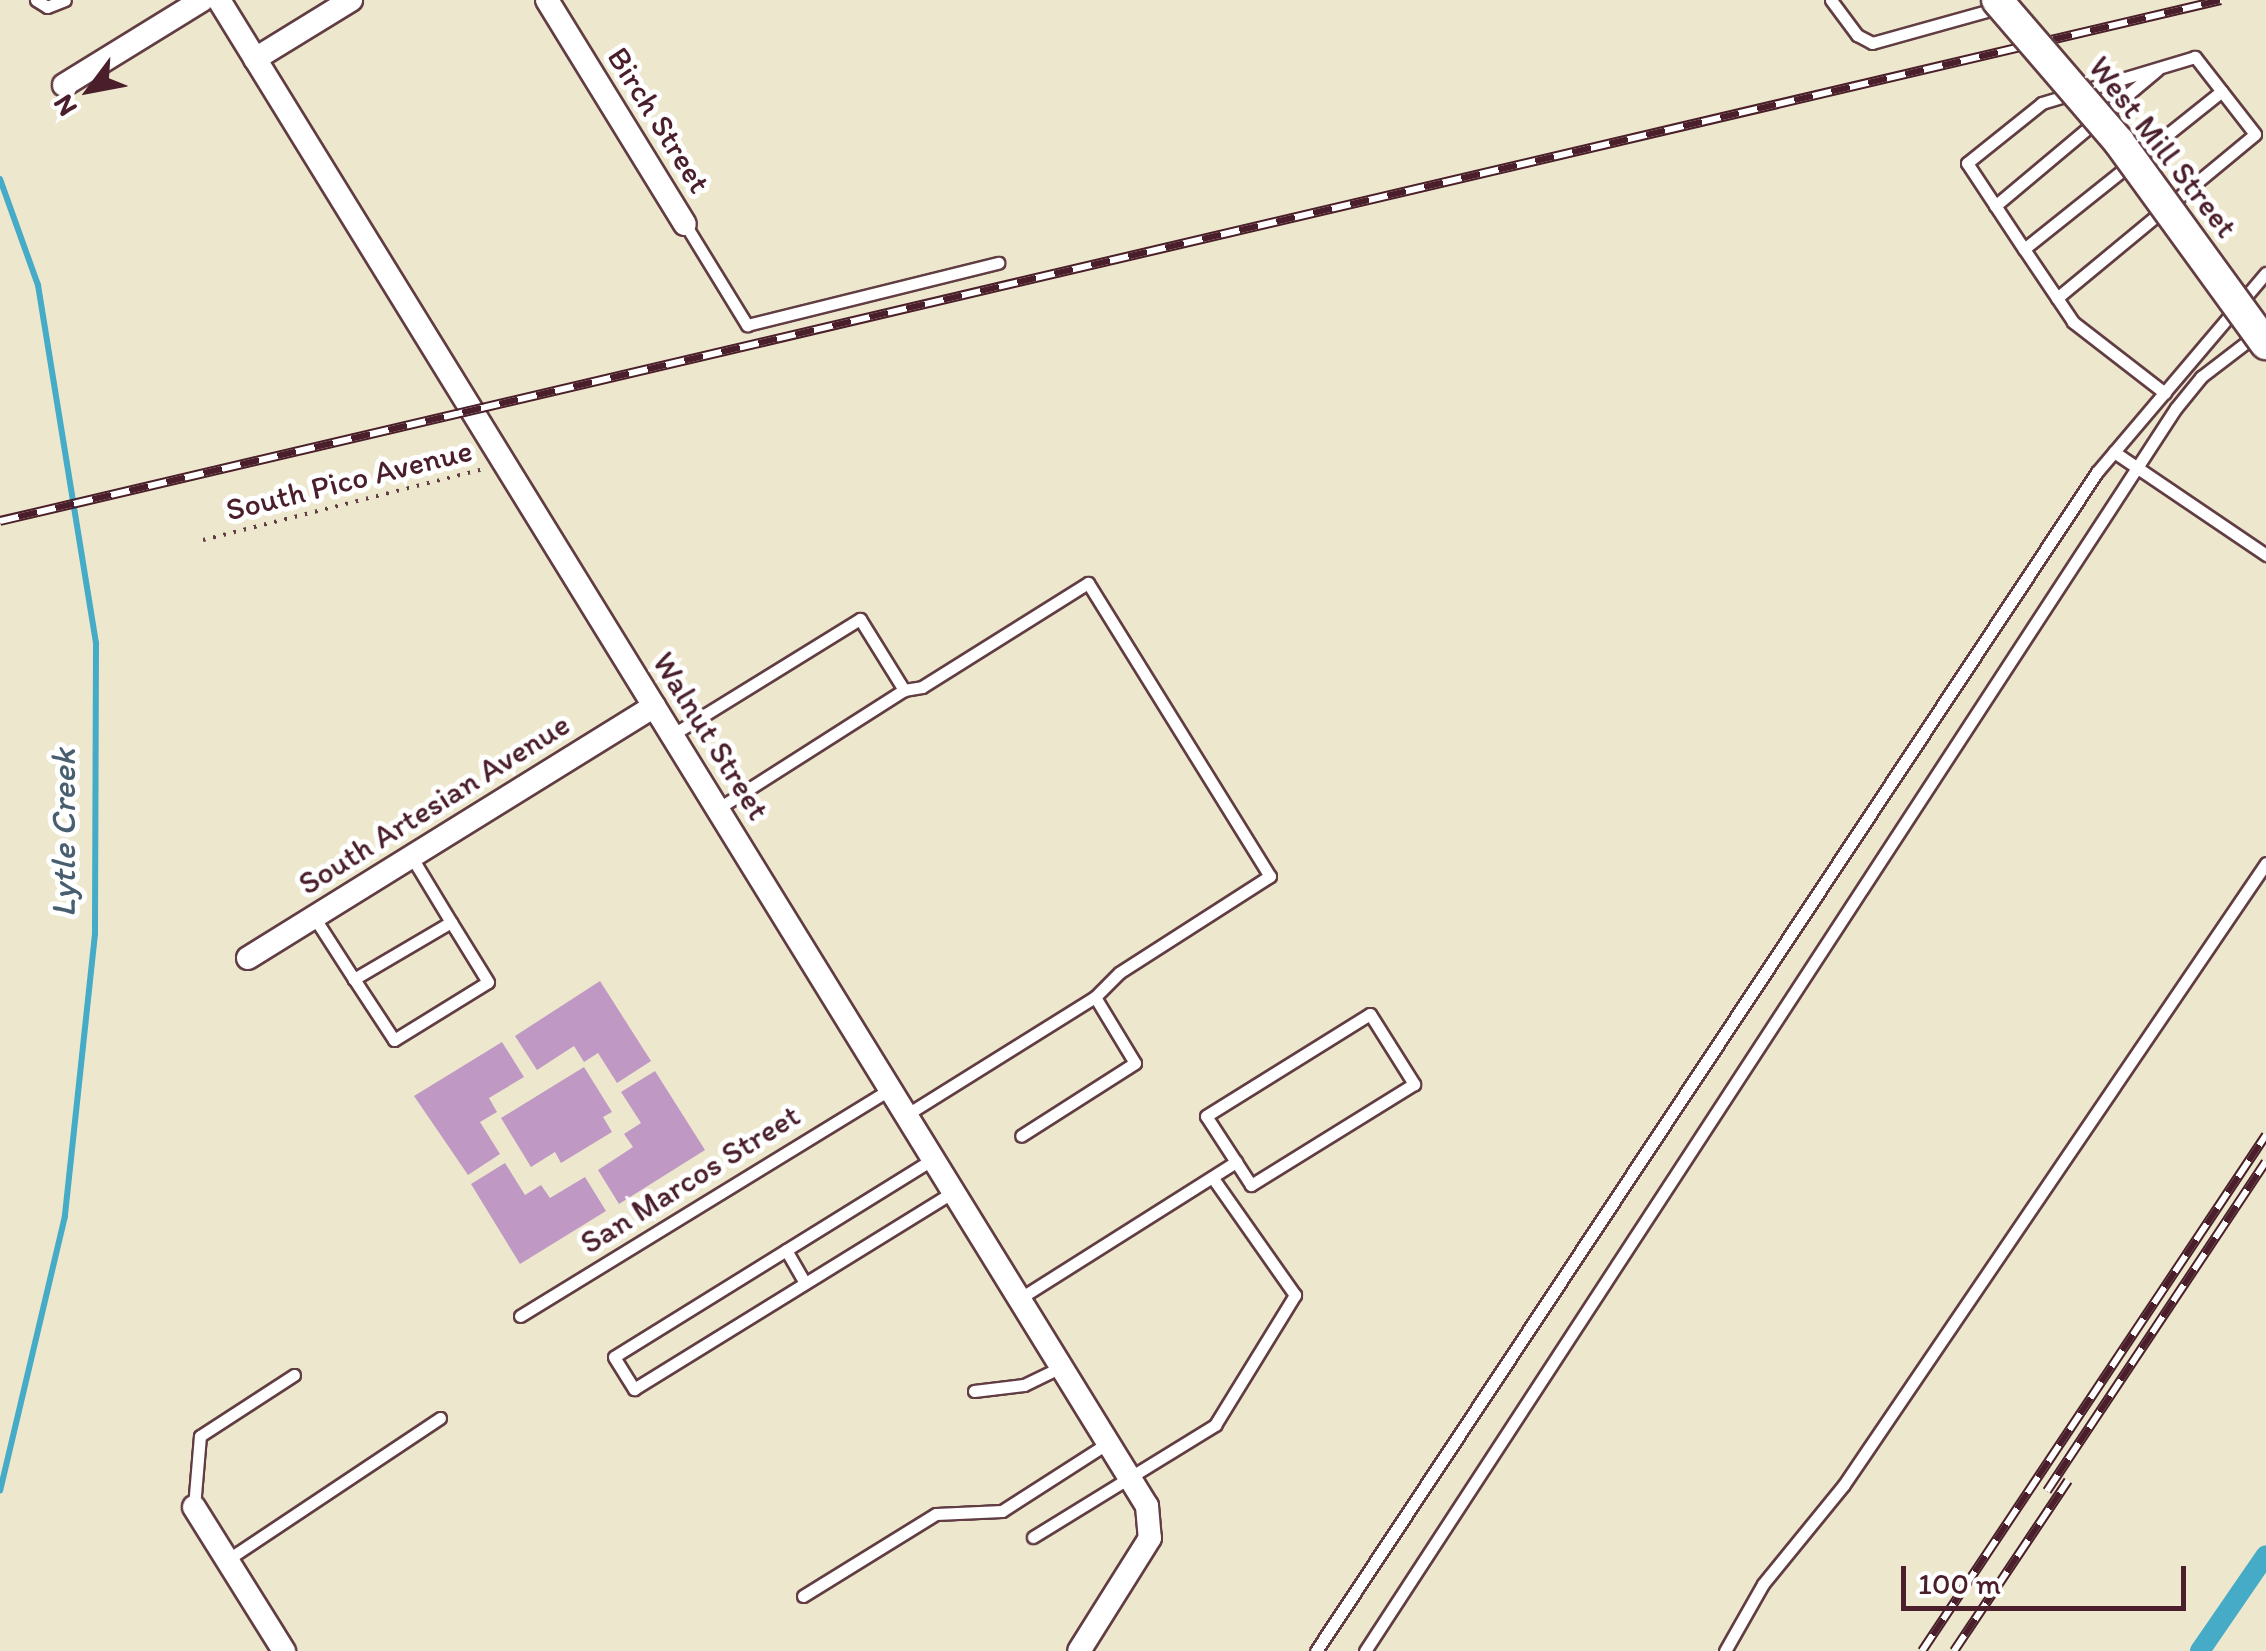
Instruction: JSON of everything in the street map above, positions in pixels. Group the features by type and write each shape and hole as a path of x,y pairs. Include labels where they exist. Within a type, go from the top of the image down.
{"main road":[{"name":"West Mill Street","path":"1994,5 2119,142 2266,344"}],"street":[{"path":"64,85 202,0"},
{"name":"Walnut Street","path":"219,0 1147,1506 1150,1538 1079,1651"},
{"path":"256,59 351,0"},
{"name":"Birch Street","path":"546,0 685,224"},
{"name":"South Artesian Avenue","path":"248,958 654,706"},
{"path":"194,1508 284,1651"}],"lane":[{"path":"36,0 47,6 66,0"},
{"path":"1830,0 1857,36 1872,42 1994,5"},
{"path":"2057,298 2255,134 2195,57 2042,103 1967,163 1996,206 2024,249 2073,322 2164,393"},
{"path":"1996,206 2160,68"},
{"path":"2024,249 2222,91"},
{"path":"685,224 746,325 998,263"},
{"path":"1316,1651 2114,452 2266,273"},
{"path":"1365,1651 2136,467 2201,377 2266,324"},
{"path":"2114,452 2266,554"},
{"path":"717,809 904,690 922,687 1088,582 1270,876 1119,973 1094,997 906,1115"},
{"path":"672,735 860,619 904,690"},
{"path":"314,917 394,1040 488,982 411,856"},
{"path":"1725,1651 1763,1584 1843,1486 2266,863"},
{"path":"354,979 451,922"},
{"path":"1021,1136 1134,1064 1094,997"},
{"path":"1370,1014 1414,1084 1251,1185 1236,1162 1206,1116 1370,1014"},
{"name":"San Marcos Street","path":"520,1316 890,1089"},
{"path":"933,1159 614,1356 634,1389 953,1192"},
{"path":"1019,1299 1236,1162"},
{"path":"1033,1537 1214,1425 1295,1295 1212,1177"},
{"path":"786,1250 805,1283"},
{"path":"974,1392 1024,1385 1061,1367"},
{"path":"194,1508 200,1436 294,1375"},
{"path":"227,1560 440,1418"},
{"path":"803,1596 936,1514 1002,1512 1108,1443"}],"path":[{"name":"South Pico Avenue","path":"203,540 505,464"}],"building":[{"path":"600,981 651,1061 617,1083 598,1053 584,1062 574,1046 537,1070 515,1036"},
{"path":"502,1042 524,1077 489,1098 497,1112 480,1122 500,1154 468,1175 414,1096"},
{"path":"584,1067 612,1112 603,1117 612,1132 561,1163 555,1152 531,1167 501,1118"},
{"path":"655,1071 705,1150 619,1204 598,1170 633,1147 624,1134 641,1123 621,1092"},
{"path":"505,1163 525,1195 541,1185 550,1198 585,1177 606,1211 520,1264 471,1184"}],"waterway":[{"name":"Lytle Creek","path":"0,179 38,285 96,643 95,934 65,1216 0,1490"},
{"name":"Lytle Creek","path":"2200,1651 2266,1555"}],"railway":[{"path":"0,521 2221,0"},
{"path":"1922,1651 2266,1135"},
{"path":"2047,1491 2266,1162"},
{"path":"1954,1651 2068,1481"}]}
